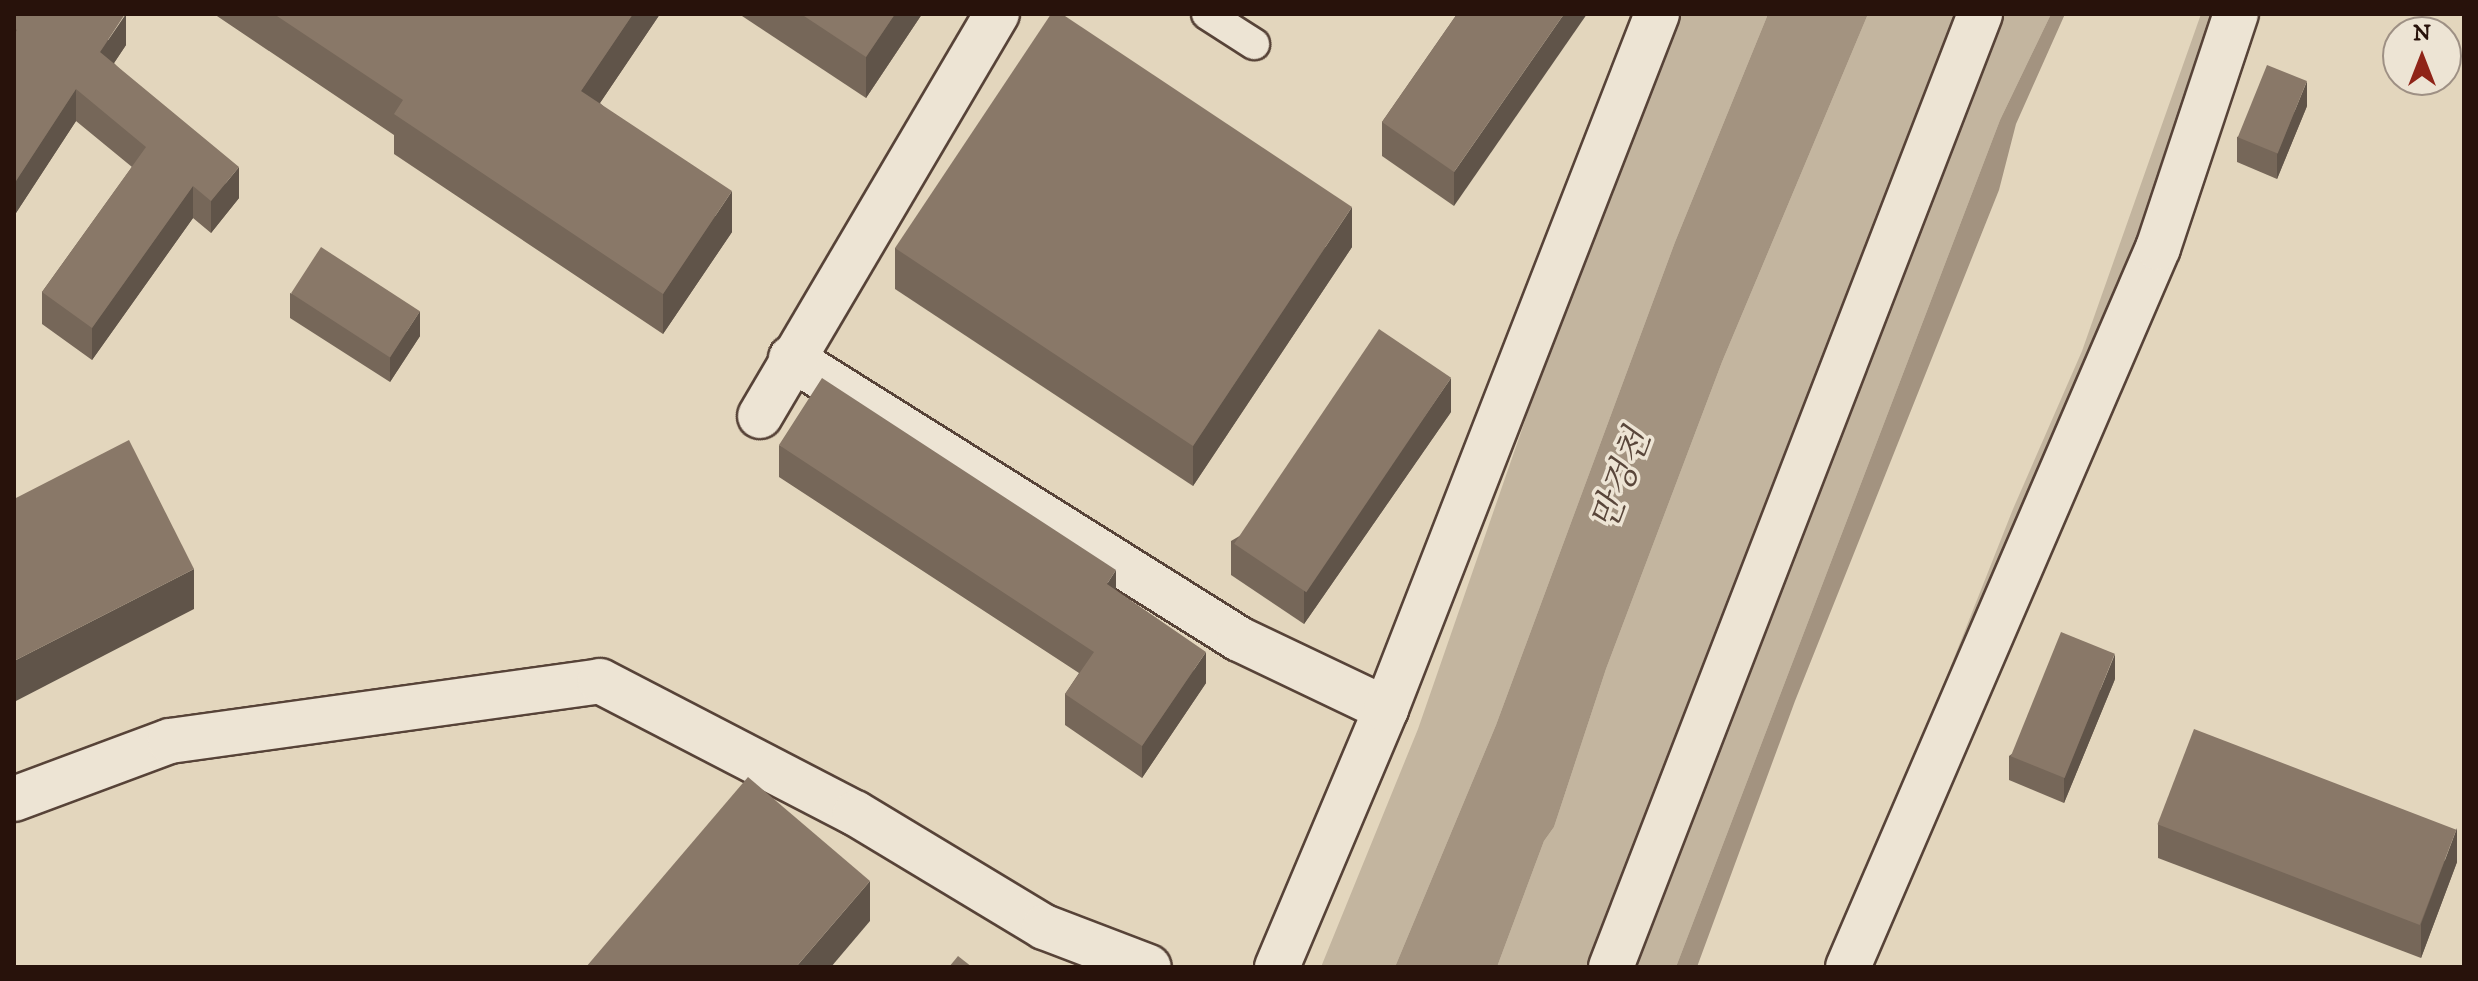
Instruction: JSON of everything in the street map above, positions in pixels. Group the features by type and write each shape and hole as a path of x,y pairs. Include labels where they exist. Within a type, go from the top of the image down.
{"street":[{"path":"760,416 791,358 997,14"},
{"path":"1277,967 1386,709 1657,14"},
{"path":"1611,967 1980,14"},
{"path":"1848,967 2158,248 2236,14"},
{"path":"791,358 1239,639 1386,709"},
{"path":"14,799 170,741 600,681 855,813 1044,927 1149,967"}],"lane":[{"path":"1207,14 1254,44"}],"shaded area":[{"path":"1681,14 1768,14 1675,242 1496,725 1395,967 1321,967 1418,729 1545,363"},
{"path":"1868,14 1975,14 1601,967 1497,967 1544,841 1554,827 1606,669 1722,362"},
{"path":"1989,14 2051,14 2000,120 1676,967 1619,967"},
{"path":"2201,14 2214,14 2170,153 2029,513 1868,875 2013,509 2082,351"}],"water":[{"name":"만겅천","path":"1768,14 1868,14 1722,362 1606,669 1554,827 1544,841 1497,967 1395,967 1496,725 1675,242"},
{"path":"2051,14 2065,14 2016,124 1999,190 1795,701 1697,967 1676,967 2000,120"}],"building":[{"path":"14,14 125,14 100,52 239,167 211,201 193,186 92,328 42,292 146,147 76,89 14,184 14,35 17,30 14,28"},
{"path":"274,14 633,14 581,91 732,191 663,294 394,114 403,100"},
{"path":"801,14 895,14 866,57"},
{"path":"1051,14 1062,14 1352,207 1193,446 895,248"},
{"path":"1457,14 1564,14 1454,172 1382,122"},
{"path":"2267,65 2307,81 2278,153 2238,137"},
{"path":"321,247 420,311 390,357 291,293"},
{"path":"1379,329 1451,378 1306,592 1234,544"},
{"path":"822,378 1116,570 1107,584 1206,652 1142,746 1065,694 1094,652 779,445"},
{"path":"129,440 194,569 14,661 14,499"},
{"path":"2061,632 2115,654 2065,778 2011,756"},
{"path":"2194,729 2456,830 2420,925 2157,824"},
{"path":"748,777 870,881 796,967 586,967"},
{"path":"958,956 972,967 949,967"}]}
